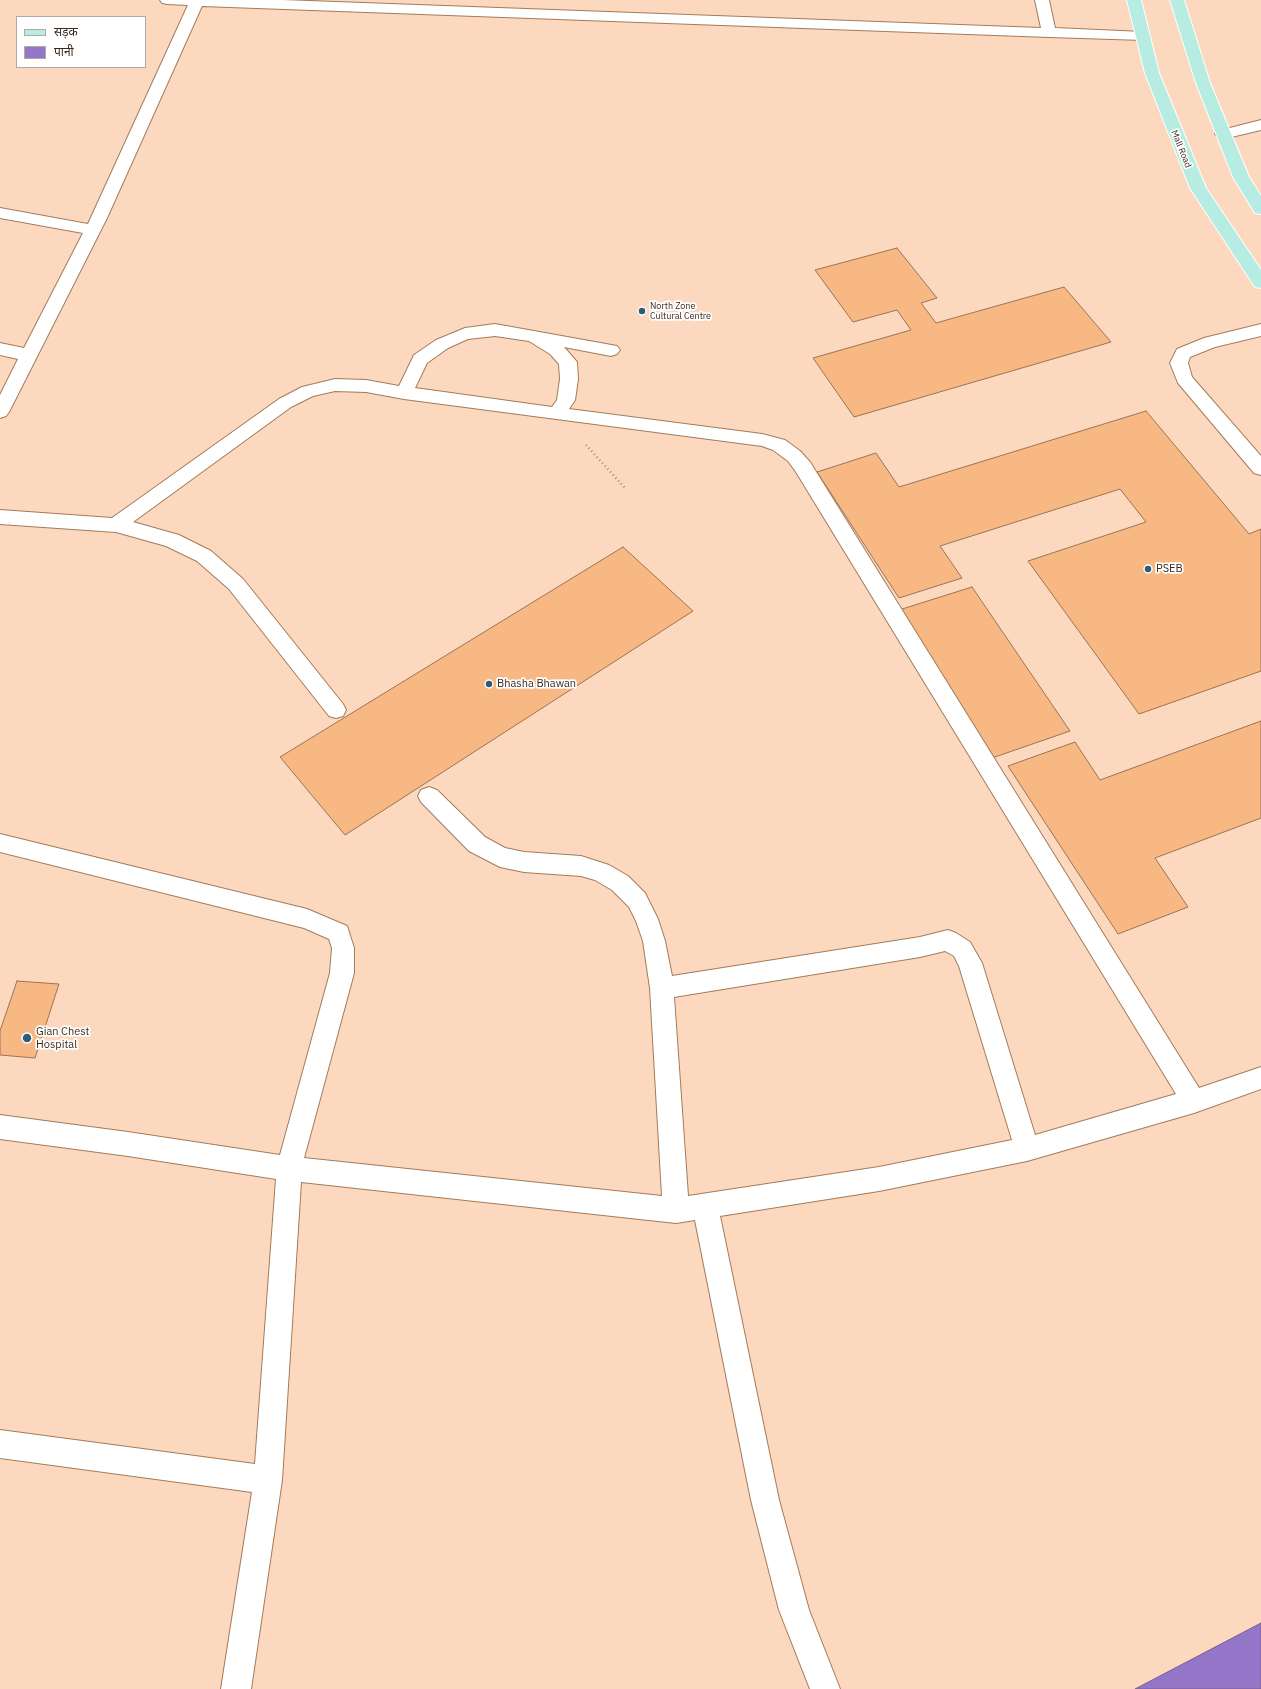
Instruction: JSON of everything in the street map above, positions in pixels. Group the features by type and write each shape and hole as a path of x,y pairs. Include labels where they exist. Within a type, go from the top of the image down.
{"main road":[{"name":"Mall Road","path":"1134,0 1152,73 1198,188 1261,282"},
{"path":"1176,0 1203,83 1223,134 1241,177 1261,209"}],"street":[{"path":"167,0 1143,36"},
{"path":"1042,0 1049,33"},
{"path":"0,412 93,230 197,1"},
{"path":"1223,134 1261,125"},
{"path":"0,213 93,230"},
{"path":"404,393 420,359 442,344 465,334 495,330 611,350"},
{"path":"1261,330 1210,342 1183,353 1179,363 1184,379 1261,468"},
{"path":"534,336 556,350 568,362 569,379 566,400 557,414"},
{"path":"0,350 29,355"},
{"path":"116,525 285,403 308,391 335,385 366,386 404,393 557,414 762,440 779,445 794,456 812,481 1194,1101"},
{"path":"0,517 116,525 172,540 204,556 236,584 336,710"},
{"path":"429,796 478,844 500,856 524,862 582,866 601,872 620,883 637,900 647,920 654,941 662,988 676,1210"},
{"path":"0,843 308,919 339,933 343,948 342,973 289,1169 268,1480 236,1689"},
{"path":"662,988 920,947 948,940 962,949 970,963 1027,1149"},
{"path":"0,1127 128,1144 289,1169 676,1210 879,1179 1027,1149 1194,1101 1261,1078"},
{"path":"705,1206 765,1500 794,1610 825,1689"},
{"path":"0,1444 268,1480"}],"path":[{"path":"557,414 625,488"}],"water":[{"path":"1261,1623 1261,1689 1135,1689"}],"building":[{"path":"897,248 937,298 921,303 936,323 1064,287 1111,342 854,417 813,358 911,330 897,310 853,322 815,270"},
{"name":"PSEB","path":"1146,411 1249,534 1261,529 1261,671 1139,714 1028,561 1146,522 1120,489 940,546 962,578 899,598 817,472 876,453 899,487"},
{"name":"Bhasha Bhawan","path":"623,547 693,611 345,835 280,757"},
{"path":"972,587 1070,731 992,758 899,610"},
{"path":"1261,721 1261,818 1155,858 1188,907 1118,934 1008,766 1075,742 1100,780"},
{"path":"17,981 59,984 35,1058 0,1055 0,1031"}],"place":[{"name":"North Zone Cultural Centre","path":"642,311"},
{"name":"PSEB","path":"1148,569"},
{"name":"Bhasha Bhawan","path":"489,684"},
{"name":"Gian Chest Hospital","path":"27,1038"}]}
